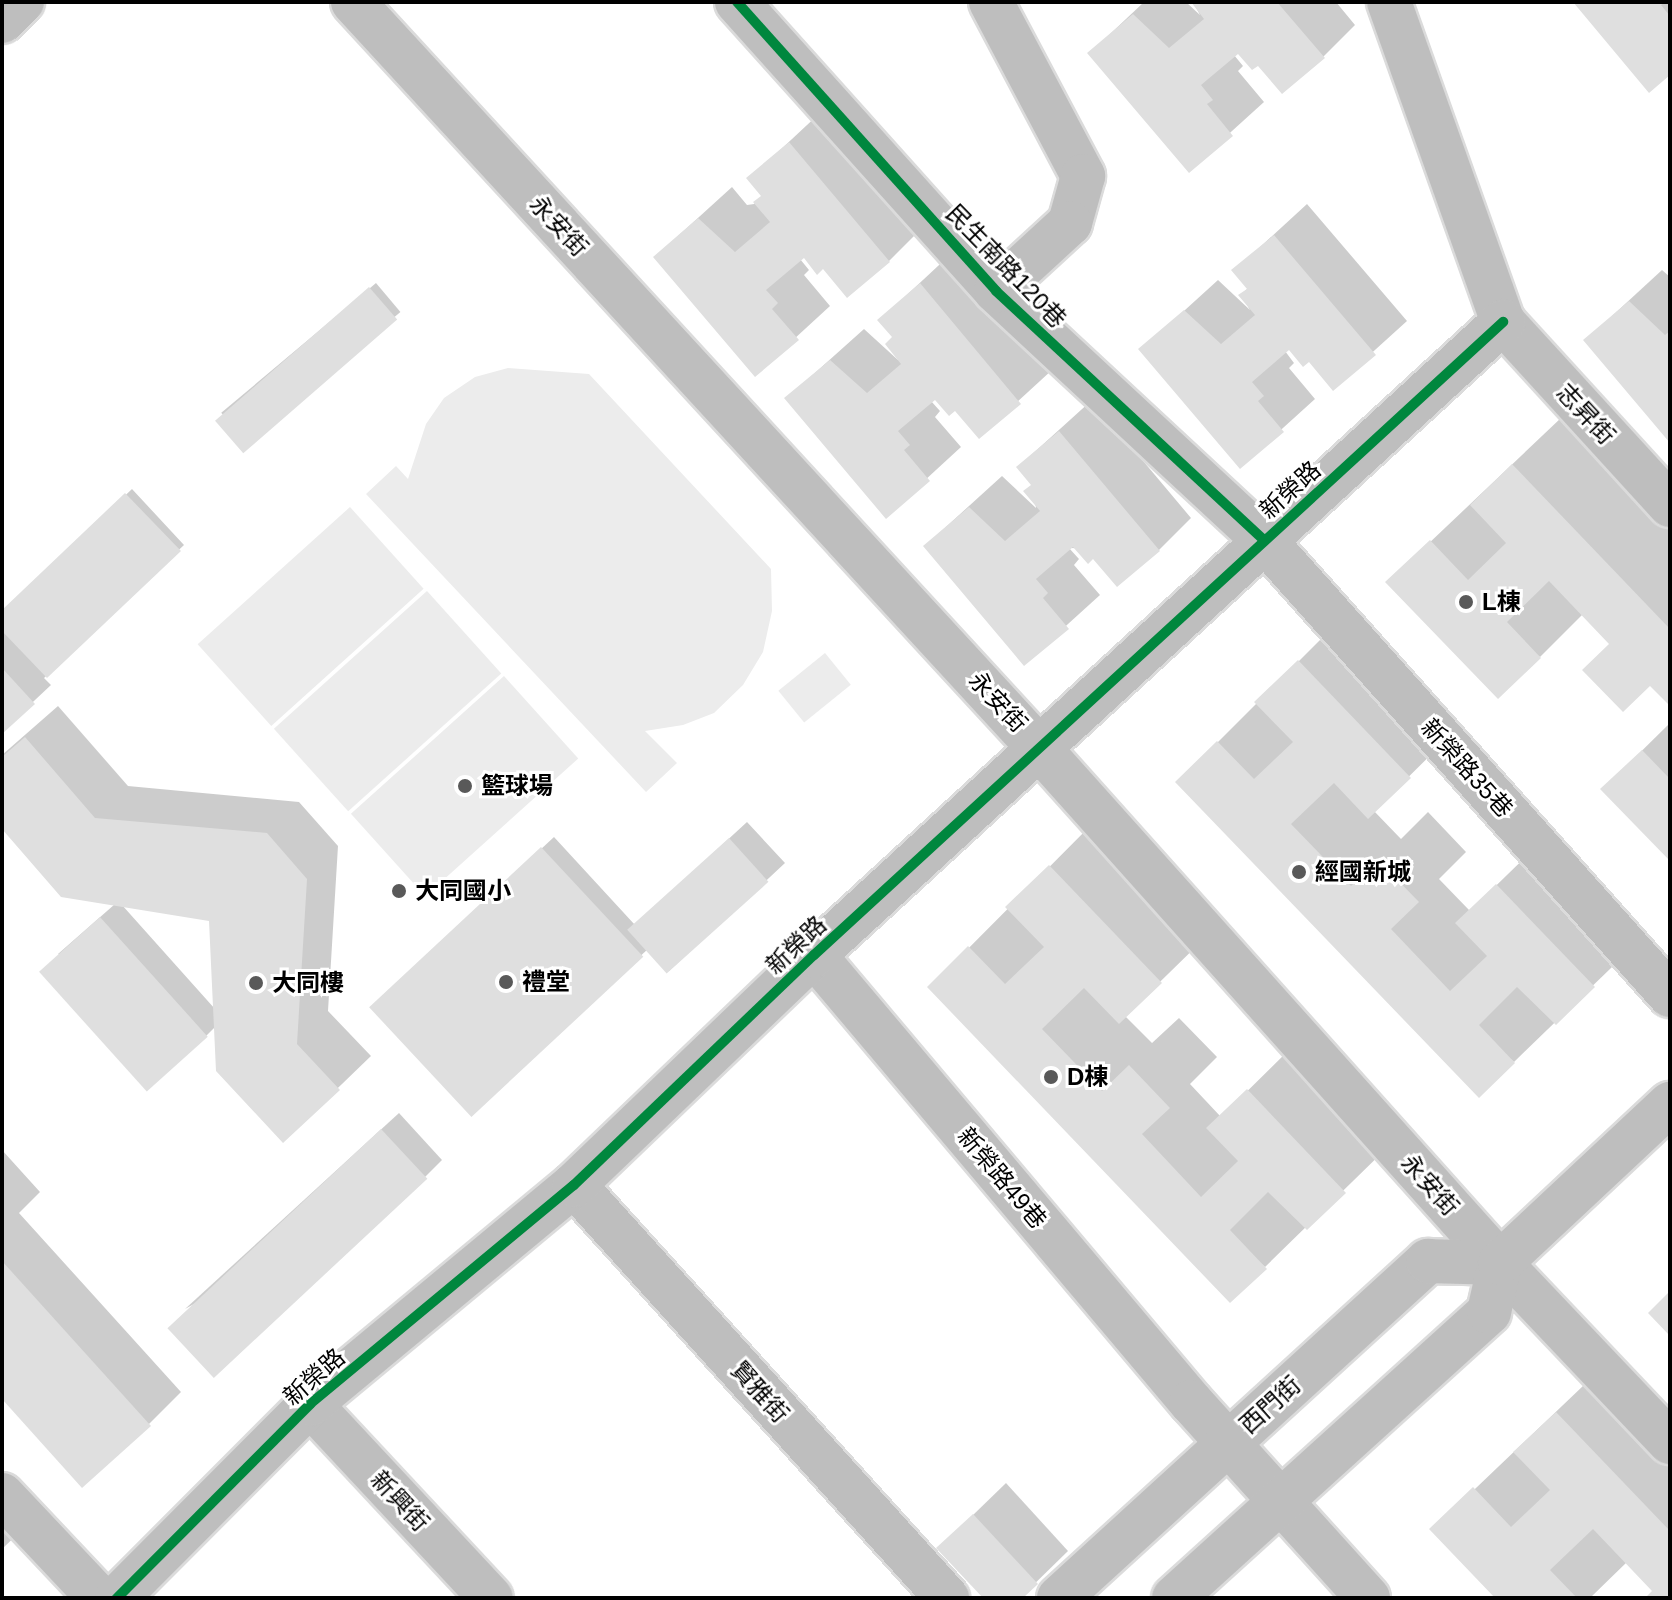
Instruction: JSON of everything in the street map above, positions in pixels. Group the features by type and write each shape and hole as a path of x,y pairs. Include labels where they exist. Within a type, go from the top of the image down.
{"street":[{"path":"2,21 22,2"},
{"name":"永安街","path":"353,2 1038,747 1500,1263 1670,1442"},
{"name":"民生南路120巷","path":"737,2 996,291 1264,540"},
{"path":"991,2 1083,176 1070,223 996,291"},
{"path":"1389,2 1503,322"},
{"name":"新榮路","path":"117,1598 310,1404 574,1185 814,955 1503,322"},
{"name":"志昇街","path":"1503,322 1670,505"},
{"name":"新榮路35巷","path":"1264,540 1670,995"},
{"name":"新榮路49巷","path":"814,955 1191,1402 1368,1598"},
{"path":"1174,1598 1294,1514 1489,1312 1500,1263 1670,1104"},
{"name":"賢雅街","path":"574,1185 947,1598"},
{"name":"西門街","path":"1059,1598 1428,1261 1500,1263"},
{"name":"新興街","path":"310,1404 491,1598"},
{"path":"2,1495 99,1598"}],"shaded area":[{"path":"508,368 589,374 771,569 772,611 763,652 743,685 714,713 683,725 645,731 677,763 646,792 366,494 396,466 408,479 426,424 444,398 475,377"},
{"path":"350,507 424,589 271,726 198,644"},
{"name":"籃球場","path":"427,591 501,673 348,811 274,729"},
{"path":"825,653 851,685 804,723 778,691"},
{"name":"籃球場","path":"504,676 578,758 425,896 351,814"}],"building":[{"path":"1191,2 1277,2 1325,58 1282,94 1258,66 1252,70 1238,54 1201,85 1213,100 1207,104 1233,136 1189,173 1087,53 1133,14 1169,48 1204,19"},
{"path":"1573,2 1665,2 1661,5 1670,16 1670,75 1649,93"},
{"path":"789,142 890,262 847,298 823,269 817,275 804,258 766,290 778,303 772,309 799,340 755,377 653,257 698,218 735,252 770,222 753,202 761,196 746,178"},
{"path":"1274,235 1376,355 1333,391 1309,362 1303,367 1289,350 1252,382 1264,396 1258,401 1284,432 1240,469 1138,349 1184,310 1221,344 1255,315 1238,295 1247,289 1231,270"},
{"path":"920,283 1021,404 979,439 955,411 949,416 935,400 898,431 910,445 904,450 930,481 886,519 784,398 830,360 867,393 901,364 885,344 892,337 877,320"},
{"path":"369,287 397,319 243,453 215,421"},
{"path":"1629,301 1665,335 1670,331 1670,443 1583,340"},
{"path":"1059,431 1160,551 1117,587 1093,559 1088,564 1073,547 1036,579 1048,593 1043,598 1069,629 1024,666 923,546 969,507 1005,541 1040,511 1023,491 1031,485 1016,467"},
{"name":"L棟","path":"1512,464 1670,629 1670,706 1650,686 1623,712 1582,670 1609,644 1549,581 1507,622 1541,658 1498,699 1385,582 1430,540 1468,580 1506,543 1470,505"},
{"path":"125,493 181,551 47,678 2,631 2,610"},
{"name":"經國新城","path":"1298,660 1411,778 1368,819 1334,783 1291,824 1351,886 1378,860 1419,902 1391,929 1450,991 1487,956 1455,923 1496,884 1595,987 1556,1025 1517,987 1479,1025 1515,1063 1479,1098 1175,782 1217,741 1254,779 1293,742 1254,702"},
{"path":"2,668 35,704 2,734"},
{"name":"大同樓","path":"25,737 95,818 267,833 307,879 297,1044 340,1090 283,1143 216,1071 209,921 61,897 2,829 2,757"},
{"path":"1642,750 1670,779 1670,861 1600,789"},
{"path":"729,838 768,882 667,974 627,930"},
{"name":"禮堂","path":"541,847 643,957 471,1117 369,1007"},
{"name":"D棟","path":"1049,865 1162,983 1119,1024 1084,988 1042,1029 1102,1091 1129,1065 1170,1108 1142,1134 1201,1197 1238,1161 1206,1128 1247,1089 1346,1193 1307,1230 1268,1192 1230,1230 1267,1269 1230,1303 927,987 968,946 1005,984 1044,947 1005,907"},
{"path":"100,917 208,1037 147,1092 39,972"},
{"path":"381,1129 427,1179 214,1378 167,1328"},
{"path":"2,1261 151,1426 82,1488 2,1399"},
{"path":"1670,1291 1670,1336 1648,1313"},
{"path":"1556,1412 1670,1531 1670,1598 1645,1598 1652,1591 1593,1529 1550,1570 1577,1598 1495,1598 1429,1529 1473,1487 1511,1527 1550,1490 1513,1452"},
{"path":"973,1514 1038,1584 1023,1598 983,1598 936,1548"}],"cycle path":[{"path":"737,2 996,291 1264,540"},
{"path":"117,1598 310,1404 574,1185 814,955 1503,322"}],"place":[{"name":"L棟","path":"1466,602"},
{"name":"籃球場","path":"465,786"},
{"name":"經國新城","path":"1299,872"},
{"name":"大同國小","path":"399,891"},
{"name":"禮堂","path":"506,982"},
{"name":"大同樓","path":"256,983"},
{"name":"D棟","path":"1051,1077"}]}
